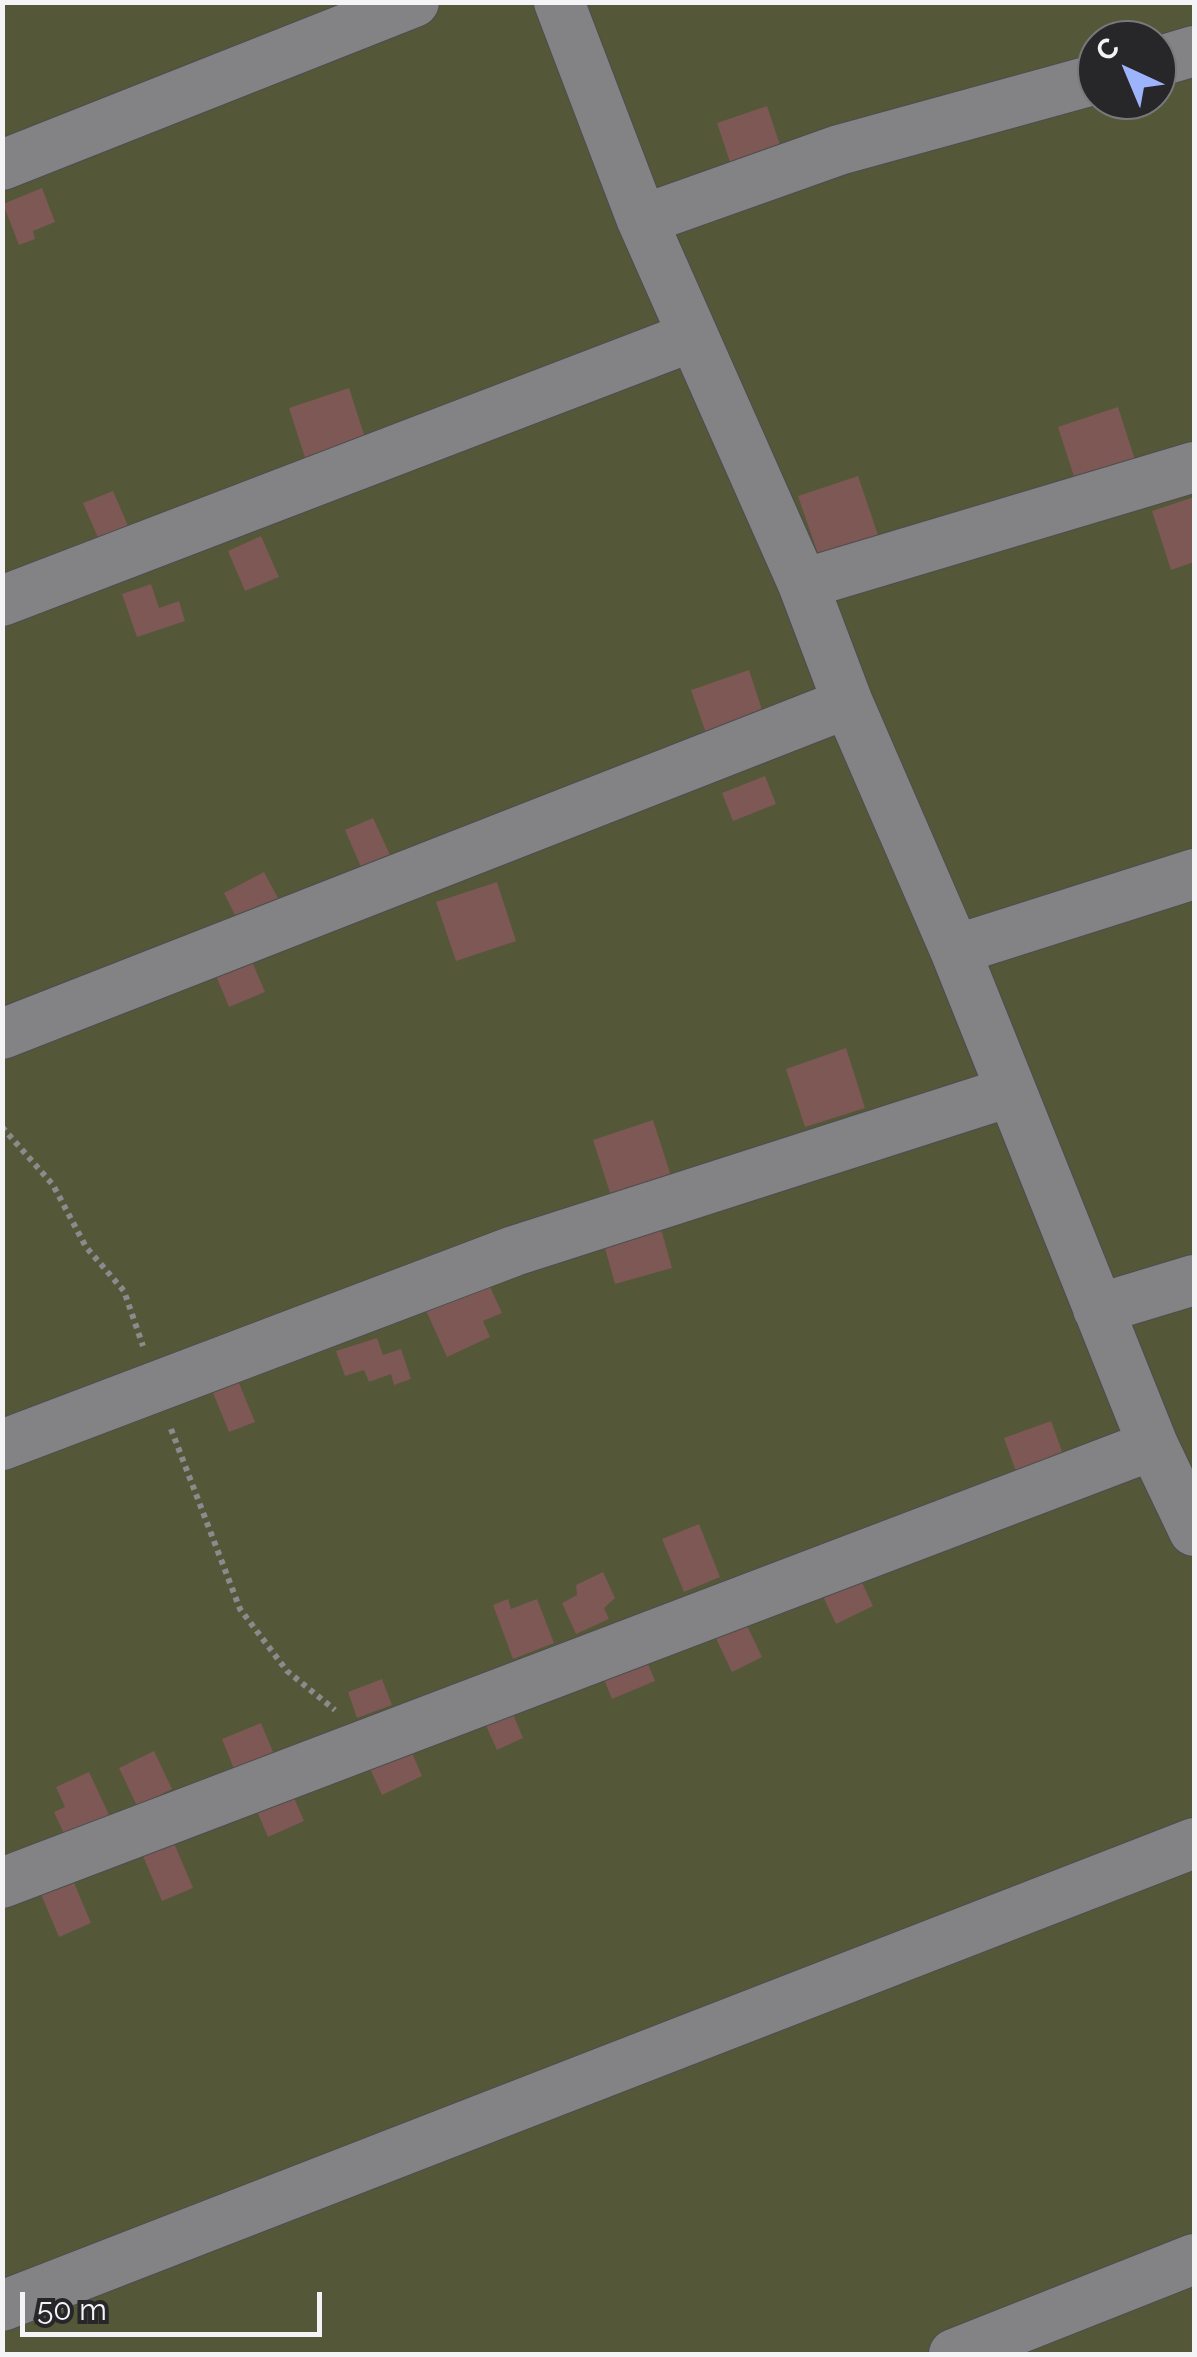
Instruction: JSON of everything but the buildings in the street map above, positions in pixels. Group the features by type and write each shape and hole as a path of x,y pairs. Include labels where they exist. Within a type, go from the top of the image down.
{"street":[{"path":"2,165 414,2"},
{"path":"559,2 642,220 803,584 848,704 955,950 1152,1444 1194,1532"},
{"path":"642,220 838,150 1077,84"},
{"path":"2,601 691,337"},
{"path":"803,584 1194,468"},
{"path":"2,1034 848,704"},
{"path":"955,950 1194,874"},
{"path":"2,1445 514,1251 1009,1092"},
{"path":"1098,1309 1194,1280"},
{"path":"2,1883 1152,1444"},
{"path":"2,2306 1194,1843"},
{"path":"954,2354 1194,2259"}],"path":[{"path":"2,1127 53,1186 86,1247 124,1291 204,1520 240,1609 287,1672 374,1742"}],"green space":[{"path":"3,3 1194,3 1194,2354 3,2354"}]}
